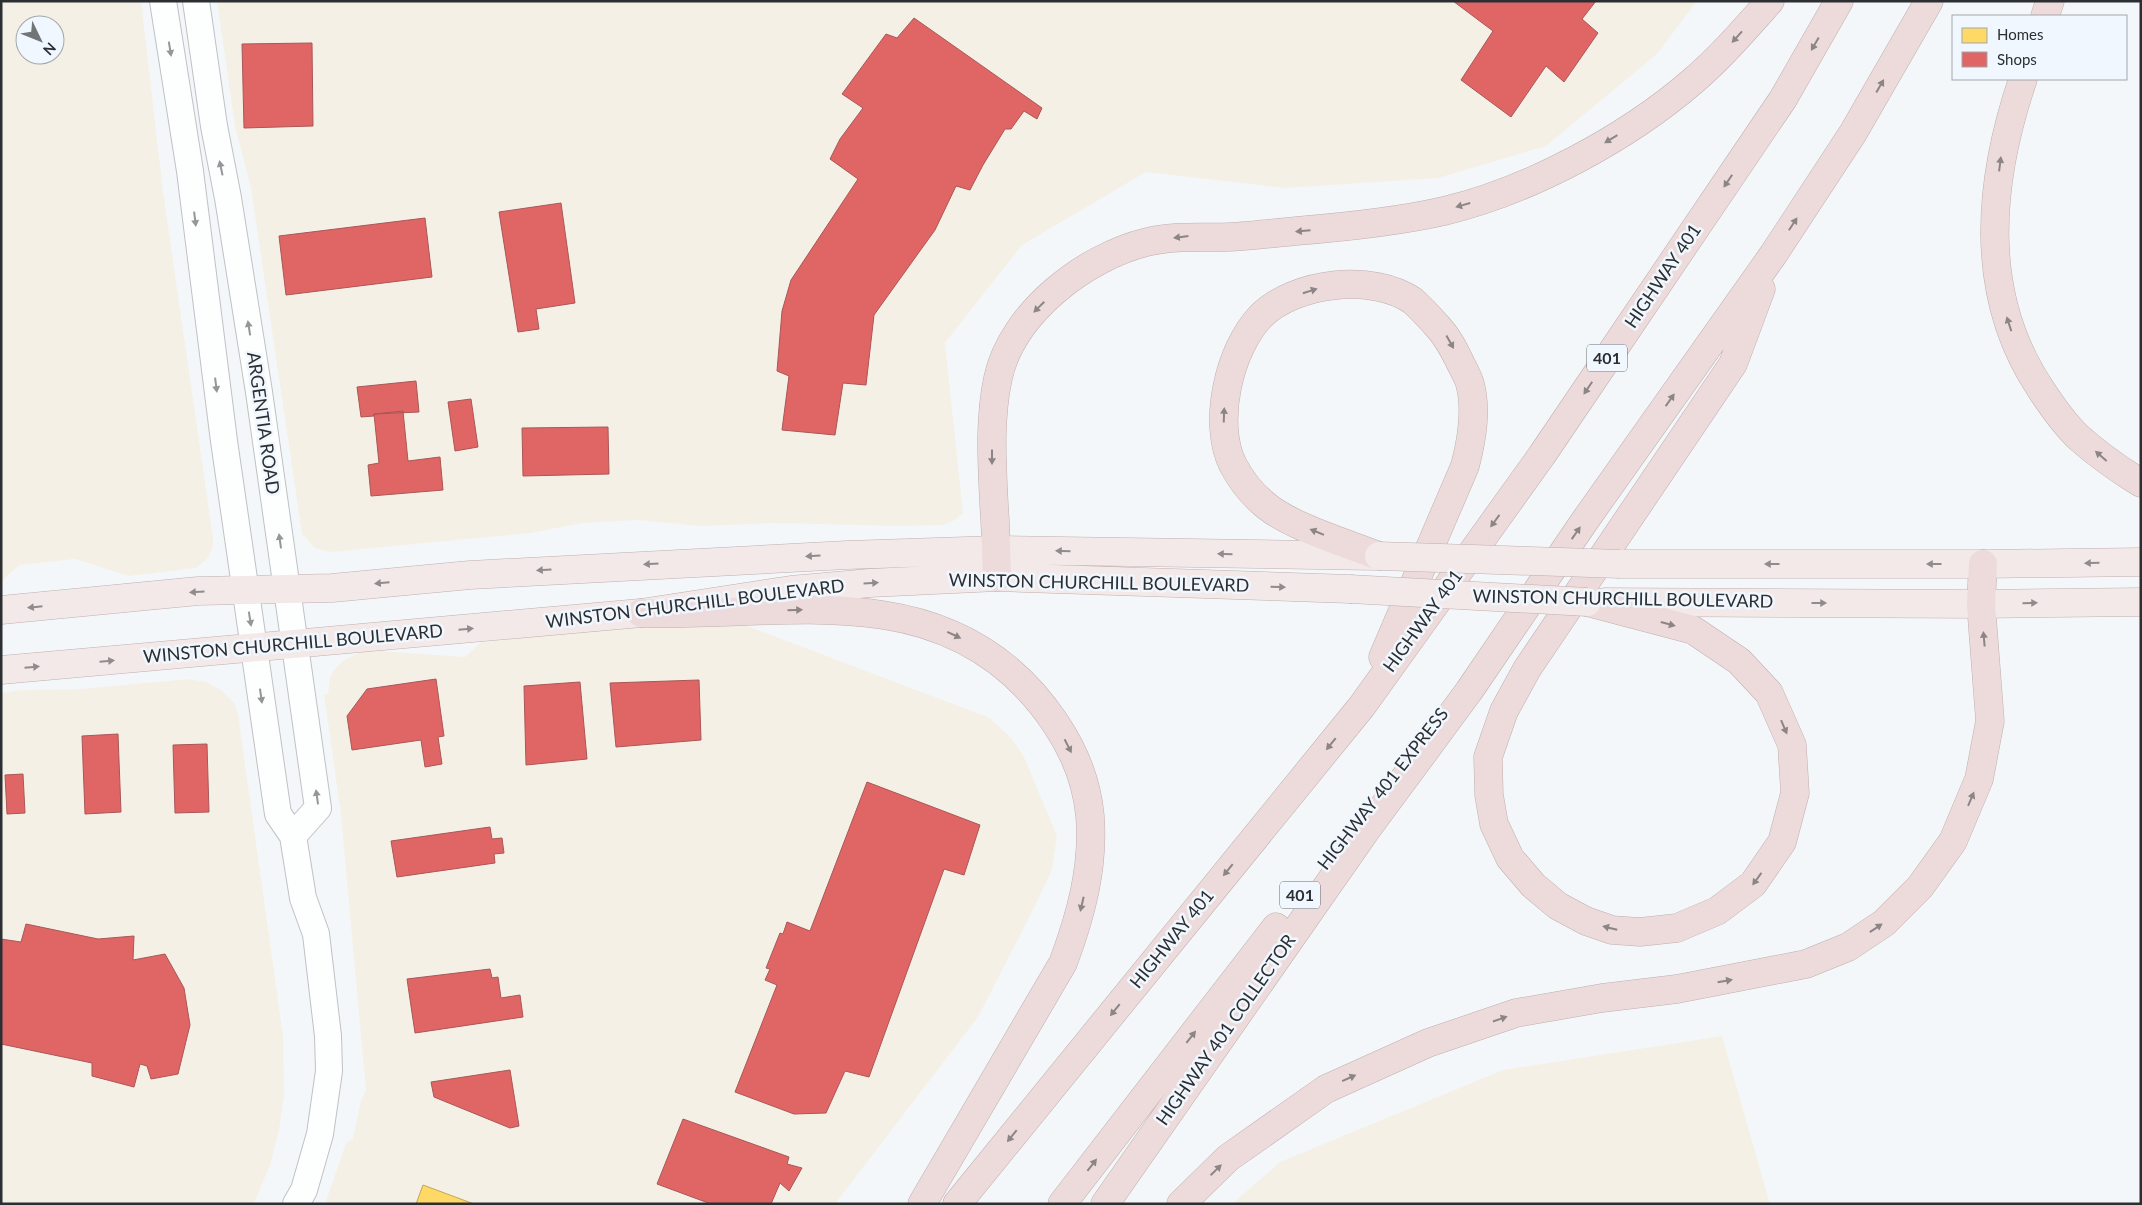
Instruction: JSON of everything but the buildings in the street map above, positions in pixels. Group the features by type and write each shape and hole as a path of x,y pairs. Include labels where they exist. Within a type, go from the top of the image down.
{"highway":[{"path":"997,577 992,440 993,412 999,375 1010,345 1032,314 1054,290 1104,258 1146,242 1188,236 1230,237 1350,226 1444,211 1502,194 1564,165 1646,117 1692,81 1729,47 1770,1"},
{"name":"HIGHWAY 401","path":"957,1204 1362,706 1542,455 1783,99 1839,1"},
{"name":"401","path":"1538,587 1774,255 1853,133 1929,1"},
{"path":"2045,15 2050,1"},
{"path":"2023,80 2002,155 1994,218 1996,272 2004,307 2015,343 2031,375 2052,406 2077,435 2111,464 2141,483"},
{"path":"1587,602 1693,630 1739,661 1770,693 1792,745 1795,793 1782,842 1753,884 1717,911 1677,928 1640,932 1612,930 1558,906 1533,885 1510,858 1494,824 1488,795 1488,757 1504,711 1527,668 1733,364 1774,255"},
{"path":"1362,706 1465,466 1472,437 1473,410 1470,383 1448,337 1412,301 1394,292 1374,286 1344,285 1313,289 1286,300 1262,316 1248,334 1236,354 1230,374 1224,409 1224,435 1232,464 1262,503 1276,513 1314,531 1379,556"},
{"path":"1181,1204 1228,1158 1326,1089 1428,1043 1516,1014 1602,998 1677,989 1806,964 1848,947 1884,923 1920,887 1953,841 1979,779 1990,721 1981,604 1983,564"},
{"name":"HIGHWAY 401 EXPRESS","path":"1062,1204 1538,587"},
{"name":"HIGHWAY 401 COLLECTOR","path":"1105,1204 1356,844 1469,691 1538,587"},
{"path":"641,613 850,611 907,619 932,626 976,646 1011,670 1039,699 1062,733 1072,753 1090,814 1088,876 1077,926 1063,963 922,1204"}],"main road":[{"name":"WINSTON CHURCHILL BOULEVARD","path":"1,610 189,592 332,588 470,575 652,564 996,550 1379,556 1620,564 2141,562"},
{"name":"WINSTON CHURCHILL BOULEVARD","path":"1,670 641,613 791,590 997,577 1350,590 1587,602 1981,604 2141,602"}],"street":[{"path":"162,1 190,171 224,441 278,814 293,836 303,898 316,934 327,1027 328,1071 320,1134 312,1167 304,1190 296,1204"},
{"name":"ARGENTIA ROAD","path":"196,1 214,126 245,307 318,808 293,836"}],"shaded area":[{"path":"1,1 141,1 163,191 213,546 208,558 196,568 129,576 75,559 19,565 1,582"},
{"path":"217,1 1697,1 1657,54 1546,146 1438,178 1285,188 1146,172 1022,245 945,343 963,513 955,520 943,525 896,526 774,523 701,526 637,520 583,523 530,533 331,552 315,548 302,534 251,188 235,126"},
{"path":"734,621 990,718 1012,739 1024,757 1057,836 1052,870 978,1017 835,1204 325,1204 346,1143 353,1139 361,1100 366,1091 341,815 324,694 328,694 330,678 334,670 344,660 362,652 382,651 465,657 480,643 562,633"},
{"path":"188,679 206,682 221,690 235,704 238,714 283,1036 284,1096 279,1130 271,1162 254,1204 1,1204 1,693 23,690 81,689"},
{"path":"1722,1036 1770,1204 1232,1204 1280,1162 1503,1070"}]}
